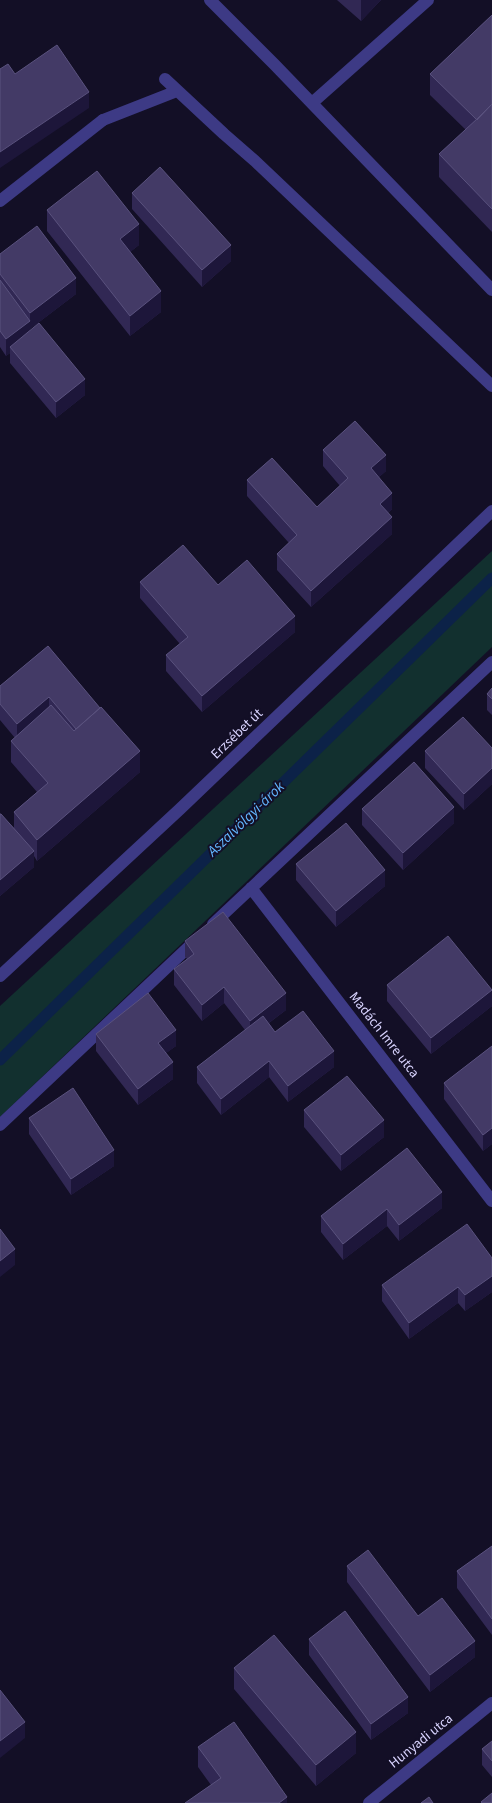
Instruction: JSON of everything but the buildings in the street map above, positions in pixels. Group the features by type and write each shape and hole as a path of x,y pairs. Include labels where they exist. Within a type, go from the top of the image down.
{"street":[{"path":"210,0 492,290"},
{"path":"312,103 428,0"},
{"path":"165,79 255,161 492,386"},
{"path":"0,201 103,120 177,90"},
{"name":"Erzsébet út","path":"0,976 180,809 492,511"},
{"path":"0,1125 492,662"},
{"name":"Madách Imre utca","path":"251,888 492,1201"},
{"name":"Hunyadi utca","path":"369,1803 492,1703"}],"green space":[{"path":"492,551 492,647 0,1117 0,1006"}],"waterway":[{"name":"Aszalvölgyi-árok","path":"0,1060 492,578"}]}
